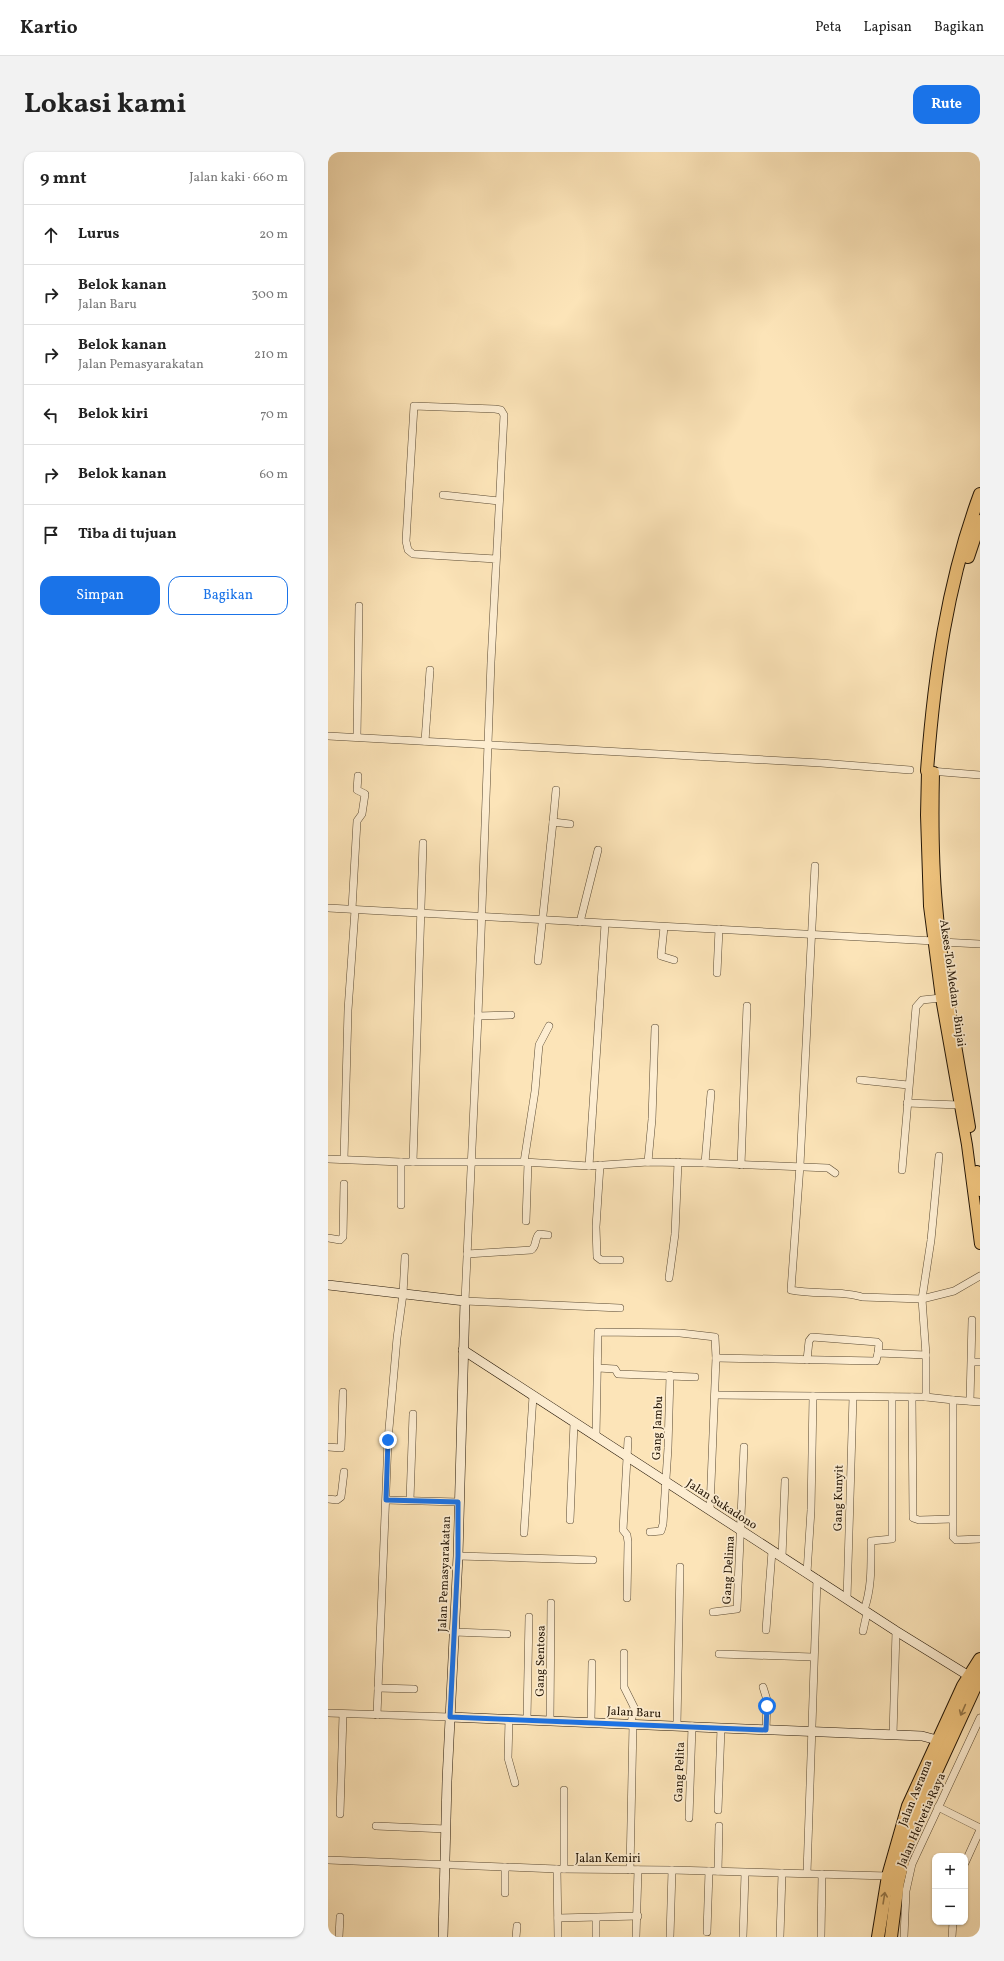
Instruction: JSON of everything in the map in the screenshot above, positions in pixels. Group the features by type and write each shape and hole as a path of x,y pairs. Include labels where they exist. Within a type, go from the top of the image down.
{"highway":[{"path":"931,771 934,692 947,612 960,558 980,494"},
{"path":"931,771 945,672 957,603 963,575 980,521"},
{"name":"Jalan Asrama","path":"878,1937 888,1876 908,1806 934,1739 975,1676 980,1659"},
{"name":"Jalan Asrama","path":"891,1937 898,1882 909,1836 918,1811 934,1739"}],"main road":[{"name":"Akses Tol Medan - Binjai","path":"931,771 931,871 941,998 954,1050 959,1105 980,1244"},
{"name":"Akses Tol Medan - Binjai","path":"937,942 954,1050 980,1191"}],"street":[{"path":"465,1301 503,412 495,409 414,406 406,541 408,550 413,554 496,559"},
{"path":"443,495 499,501"},
{"path":"357,737 359,606"},
{"path":"425,741 430,670"},
{"path":"328,736 821,763 910,770"},
{"path":"931,771 980,775"},
{"path":"344,1159 348,1010 354,910 357,821 362,814 365,794 357,789 358,776"},
{"path":"538,961 556,790"},
{"path":"553,822 570,824"},
{"path":"413,1162 423,843"},
{"path":"580,922 598,850"},
{"path":"815,866 800,1168 791,1290 856,1294 862,1297 922,1300 954,1291 980,1276"},
{"path":"328,908 980,944"},
{"path":"588,1166 605,924"},
{"path":"664,927 661,956 674,960"},
{"path":"718,973 719,929"},
{"path":"902,1170 908,1085 918,1003 928,998 941,998"},
{"path":"741,1165 747,1006"},
{"path":"478,1016 512,1015"},
{"path":"526,1221 526,1162 539,1045 549,1026"},
{"path":"648,1162 652,1119 655,1028"},
{"path":"860,1080 908,1085"},
{"path":"705,1163 711,1093"},
{"path":"907,1102 959,1105"},
{"path":"926,1397 926,1355 922,1300 931,1240 939,1156"},
{"path":"328,1159 401,1162 526,1162 588,1166 648,1162 678,1162 828,1168 836,1173"},
{"path":"401,1162 401,1205"},
{"path":"669,1278 675,1234 678,1162"},
{"path":"600,1165 596,1227 597,1257 601,1260 620,1260"},
{"path":"328,1238 340,1240 343,1237 344,1184"},
{"path":"467,1254 532,1250 539,1234 548,1235"},
{"path":"377,1715 391,1394 403,1294 405,1257"},
{"path":"328,1286 465,1301 620,1308"},
{"name":"Jalan Pemasyarakatan","path":"443,1937 450,1717 458,1556 458,1502 465,1301"},
{"path":"970,1401 972,1320"},
{"path":"596,1436 599,1332 674,1333 715,1337 715,1395 710,1510"},
{"path":"716,1358 807,1360 876,1361 879,1344 877,1342 812,1337 809,1340 807,1360"},
{"name":"Jalan Sukadono","path":"463,1350 896,1632 975,1676"},
{"path":"878,1353 926,1355"},
{"path":"972,1362 980,1362"},
{"path":"598,1368 615,1369 618,1374 695,1377"},
{"name":"Gang Jambu","path":"650,1532 659,1532 661,1530 666,1481 670,1376"},
{"path":"328,1447 341,1448 344,1392"},
{"path":"715,1395 892,1398 926,1397 980,1402"},
{"path":"524,1533 533,1396"},
{"path":"807,1573 811,1510 813,1396"},
{"name":"Gang Kunyit","path":"847,1599 850,1452 853,1397"},
{"path":"912,1397 913,1518 919,1520 952,1519"},
{"path":"863,1631 871,1581 871,1541 892,1539 892,1398"},
{"path":"954,1400 952,1519 954,1540 980,1539"},
{"path":"410,1500 412,1414"},
{"path":"570,1520 574,1423"},
{"path":"627,1598 628,1542 627,1535 623,1530 628,1440"},
{"path":"741,1530 744,1447"},
{"path":"328,1499 337,1500 341,1497 344,1472"},
{"path":"782,1557 785,1481"},
{"path":"386,1500 458,1502"},
{"name":"Gang Delima","path":"713,1612 737,1610 741,1530"},
{"path":"766,1630 772,1551"},
{"path":"458,1556 593,1560"},
{"path":"677,1725 680,1567"},
{"path":"807,1873 816,1579"},
{"name":"Gang Sentosa","path":"550,1720 551,1603"},
{"path":"527,1719 529,1617"},
{"path":"454,1632 507,1634"},
{"path":"893,1735 896,1632"},
{"path":"624,1653 624,1687 634,1708 632,1724 630,1870"},
{"path":"719,1654 813,1657"},
{"path":"590,1722 592,1663"},
{"path":"378,1688 414,1689"},
{"path":"763,1688 767,1700 766,1730"},
{"name":"Jalan Baru","path":"328,1713 677,1725 893,1735 934,1739"},
{"path":"340,1814 343,1714"},
{"name":"Jalan Helvetia Raya","path":"904,1937 908,1877 912,1864 980,1718"},
{"path":"509,1719 508,1758 515,1783"},
{"name":"Gang Pelita","path":"688,1818 692,1726"},
{"path":"718,1810 721,1728"},
{"path":"558,1937 564,1790"},
{"path":"938,1806 980,1829 968,1856"},
{"path":"376,1826 446,1828"},
{"path":"718,1871 719,1826"},
{"name":"Jalan Kemiri","path":"328,1860 445,1866 888,1876"},
{"path":"505,1867 505,1893"},
{"path":"636,1937 638,1916 638,1870"},
{"path":"670,1937 672,1870"},
{"path":"707,1932 709,1871"},
{"path":"743,1937 745,1873"},
{"path":"780,1937 782,1873"},
{"path":"820,1937 822,1874"},
{"path":"558,1918 638,1916"},
{"path":"339,1937 340,1917"},
{"path":"596,1918 596,1937"},
{"path":"952,1937 953,1925"},
{"path":"516,1937 517,1926"}],"route":[{"path":"388,1440 386,1500 458,1502 458,1556 450,1717 766,1730 767,1706"}]}
